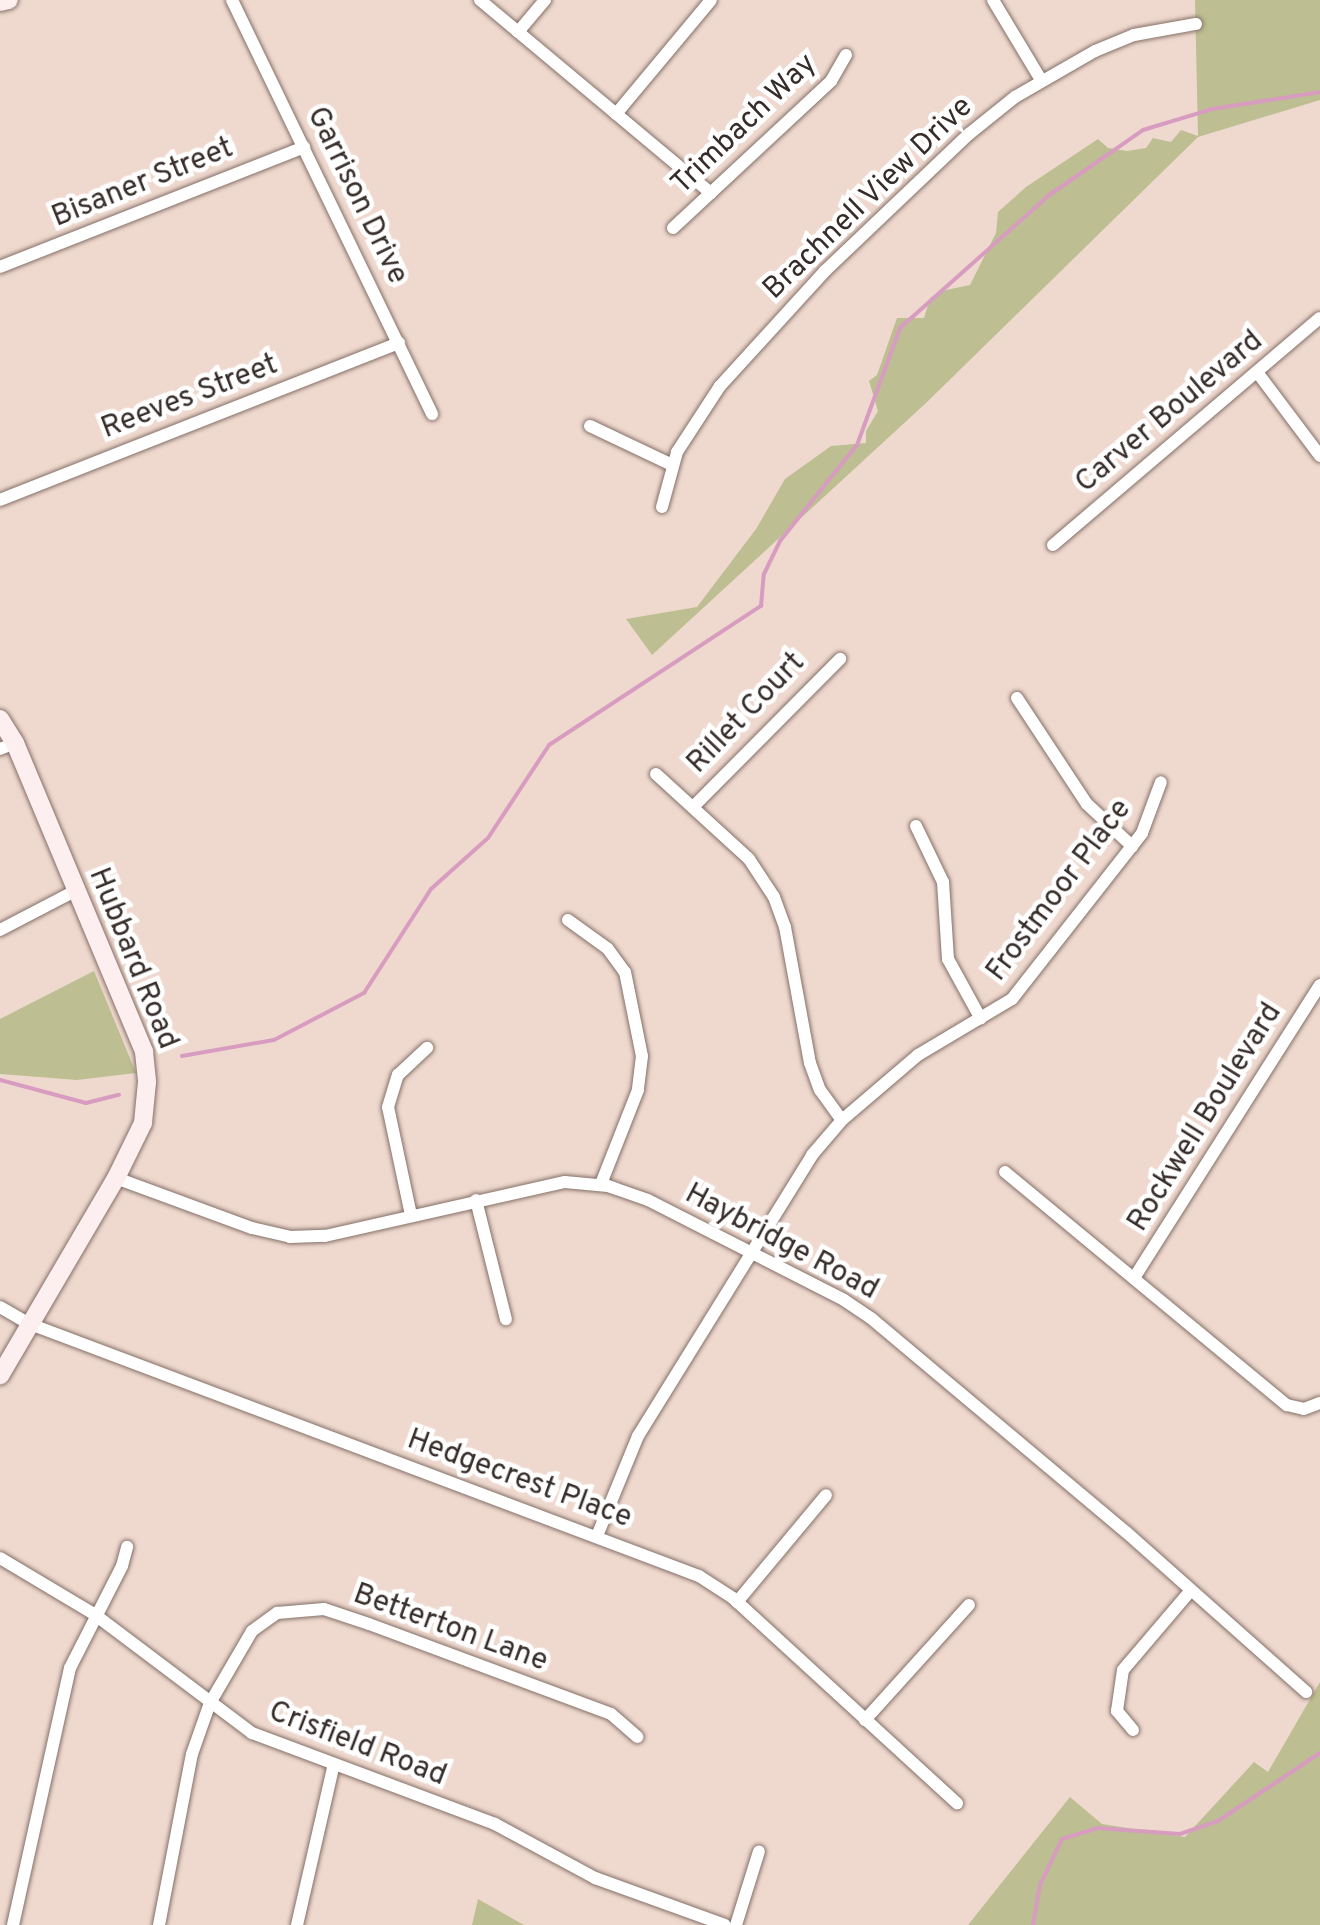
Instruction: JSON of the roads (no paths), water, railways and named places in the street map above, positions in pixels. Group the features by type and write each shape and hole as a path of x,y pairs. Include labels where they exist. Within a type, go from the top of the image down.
{"main road":[{"path":"0,2 8,0"},
{"name":"Hubbard Road","path":"0,719 7,746 144,1052 147,1072 143,1122 116,1178 0,1376"}],"street":[{"name":"Garrison Drive","path":"232,0 432,414"},
{"path":"480,0 711,193"},
{"path":"518,32 545,0"},
{"path":"616,114 711,0"},
{"path":"993,0 1041,80"},
{"name":"Brachnell View Drive","path":"662,507 672,465 720,386 825,271 969,134 1041,80 1115,42 1196,24"},
{"name":"Trimbach Way","path":"673,228 831,81 846,55"},
{"name":"Bisaner Street","path":"0,267 304,147"},
{"name":"Carver Boulevard","path":"1053,545 1320,318"},
{"name":"Reeves Street","path":"0,500 399,343"},
{"path":"1257,372 1320,456"},
{"path":"590,426 672,465"},
{"name":"Rillet Court","path":"693,807 840,658"},
{"path":"1017,698 1087,804 1132,846"},
{"path":"656,774 749,859 774,897 785,926 810,1063 820,1090 842,1120"},
{"name":"Frostmoor Place","path":"597,1536 638,1436 812,1155 842,1120 918,1055 1012,999 1132,846 1153,812 1161,782"},
{"path":"916,826 942,882 948,959 981,1019"},
{"path":"0,930 75,891"},
{"path":"568,920 608,950 625,972 642,1056 638,1090 601,1184"},
{"name":"Rockwell Boulevard","path":"1134,1278 1320,985"},
{"path":"412,1216 388,1107 398,1075 427,1048"},
{"path":"1006,1172 1287,1405 1304,1409 1320,1403"},
{"name":"Haybridge Road","path":"116,1178 252,1228 290,1237 325,1236 544,1185 601,1184 648,1200 872,1318 1306,1692"},
{"path":"476,1200 506,1318"},
{"name":"Hedgecrest Place","path":"0,1307 30,1324 682,1568 737,1602 957,1804"},
{"path":"737,1602 826,1495"},
{"path":"13,1925 74,1653 114,1584 127,1546"},
{"name":"Crisfield Road","path":"0,1558 94,1614 252,1734 495,1824 595,1878 725,1925"},
{"path":"1133,1730 1117,1711 1123,1670 1191,1590"},
{"path":"866,1720 969,1605"},
{"name":"Betterton Lane","path":"158,1925 192,1754 210,1704 252,1631 277,1613 324,1609 611,1714 637,1737"},
{"path":"298,1925 334,1764"},
{"path":"736,1925 759,1851"}],"waterway":[{"path":"182,1056 274,1040 364,993 431,889 488,838 549,745 761,606 764,574 780,541 857,445 900,328 1048,196 1143,130 1212,109 1320,92"},
{"path":"0,1080 86,1103 119,1095"},
{"path":"1033,1925 1040,1885 1062,1839 1097,1828 1180,1834 1218,1821 1320,1753"}]}
